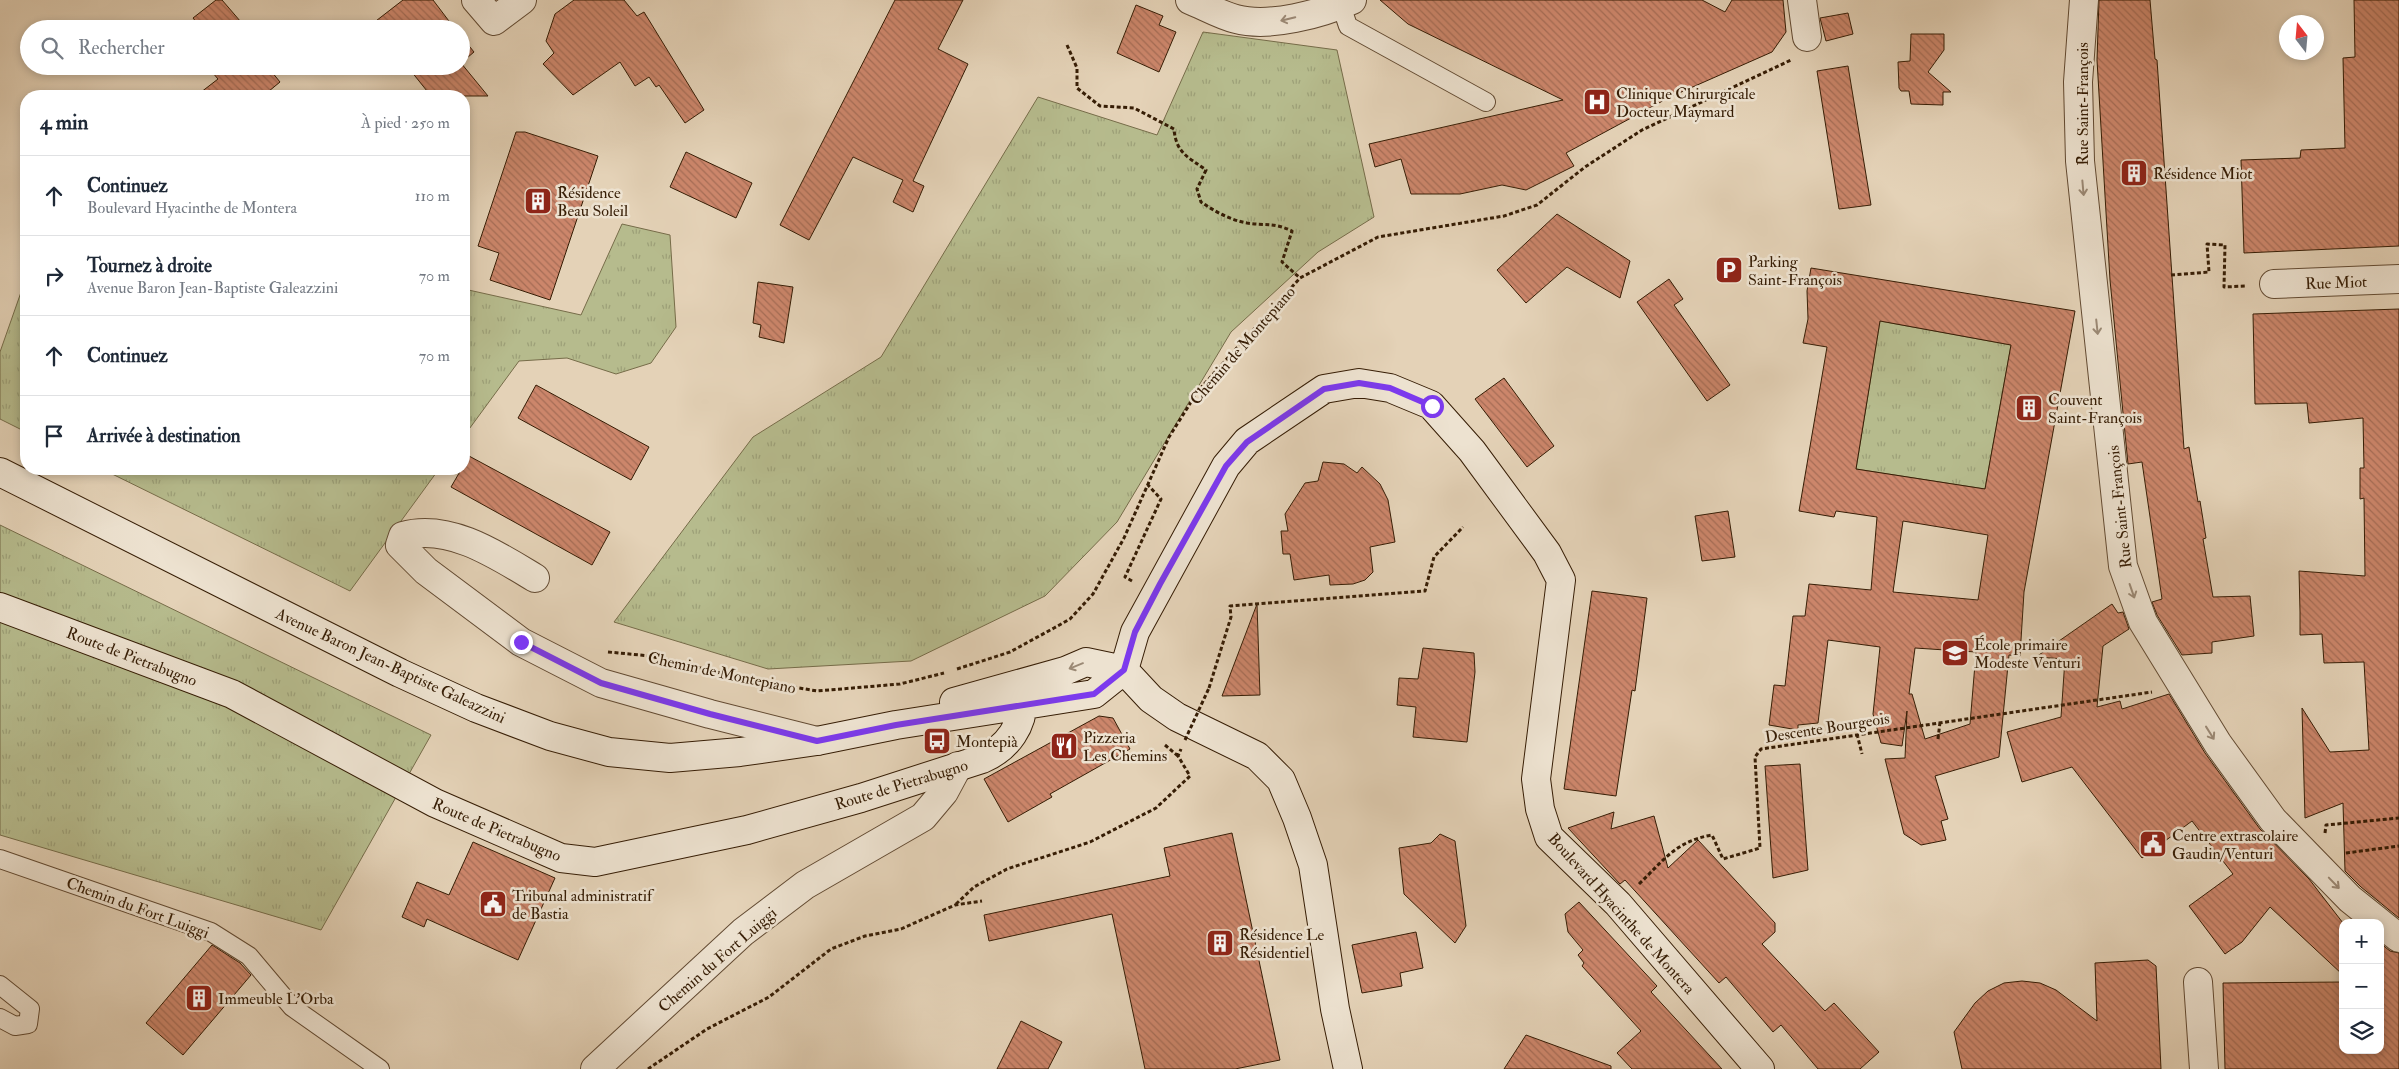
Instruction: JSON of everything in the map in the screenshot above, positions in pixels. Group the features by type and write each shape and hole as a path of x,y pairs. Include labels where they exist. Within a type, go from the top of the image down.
{"main road":[{"path":"476,0 494,21 522,0"},
{"path":"1190,0 1234,19 1261,22 1278,21 1346,2"},
{"path":"1802,0 1806,37"},
{"name":"Rue Saint-François","path":"2084,0 2078,82 2080,160 2123,566 2143,622 2178,683 2218,744 2273,820 2350,899 2375,919"},
{"name":"Rue Miot","path":"2274,284 2399,279"},
{"name":"Boulevard Hyacinthe de Montera","path":"1124,670 1135,632 1160,584 1226,466 1247,442 1324,389 1359,383 1390,388 1432,406 1472,451 1547,553 1561,580 1536,779 1540,809 1549,836 1618,904 1760,1069"},
{"name":"Avenue Baron Jean-Baptiste Galeazzini","path":"0,472 400,673 476,708 550,736 609,752 670,758 817,741 896,725 1094,694 1124,670"},
{"path":"535,578 495,553 448,535 417,532 403,536 400,545 426,571 521,642 601,683 710,714 817,741"},
{"name":"Route de Pietrabugno","path":"0,607 232,694 435,803 561,858 595,862 747,830 861,798 998,752 1022,715 1022,696 1045,677"},
{"name":"Avenue Baron Jean-Baptiste Galeazzini","path":"896,725 964,698 1045,677 1086,662 1124,670"},
{"path":"1124,670 1150,699 1177,718 1257,756 1281,780 1297,818 1313,865 1335,1010 1348,1069"},
{"path":"710,714 713,754"},
{"name":"Chemin du Fort Luiggi","path":"596,1069 743,932 805,884 923,816 944,792 958,766"},
{"name":"Rue Saint-François","path":"2384,926 2399,938"},
{"path":"2198,982 2204,1069"}],"lane":[{"path":"1346,2 1348,26 1486,102"},
{"name":"Chemin du Fort Luiggi","path":"0,859 211,932 249,956 292,1007 380,1069"},
{"path":"0,984 30,1010 28,1024 15,1026 0,1018"}],"path":[{"name":"Chemin de Montepiano","path":"568,666 607,652 650,656 746,679 817,691 900,684 944,673 1010,652 1070,619 1093,594 1124,538 1169,437 1198,390 1300,278 1378,237 1504,216 1538,205 1585,167 1642,130 1790,62 1806,37"},
{"path":"1068,45 1077,68 1077,88 1100,106 1134,108 1174,129 1175,144 1184,155 1206,170 1196,189 1200,202 1217,212 1246,223 1277,224 1292,231 1282,262 1300,278"},
{"path":"2171,275 2210,272 2207,244 2225,246 2224,287 2274,284"},
{"path":"1148,484 1162,499 1125,577 1132,581 1138,570 1160,584"},
{"path":"956,905 974,887 1007,869 1090,842 1156,808 1190,776 1178,756 1209,688 1231,616 1230,606 1424,591 1434,557 1463,528"},
{"name":"Descente Bourgeois","path":"1618,904 1679,845 1686,842 1712,835 1723,859 1760,848 1755,757 1761,748 2149,693 2178,683"},
{"path":"1938,740 1940,722"},
{"path":"1857,734 1862,754"},
{"path":"2300,848 2324,841 2326,825 2399,818"},
{"path":"2345,853 2399,846"},
{"path":"648,1069 707,1029 769,997 831,949 865,936 902,928 956,905 982,901"}],"green space":[{"path":"1203,32 1337,50 1374,217 1318,252 1231,332 1117,522 1045,596 911,661 768,669 614,622 753,437 881,357 1038,97 1157,135"},
{"path":"622,224 670,235 676,327 651,363 616,374 567,358 519,361 470,428 470,290 581,315"},
{"path":"20,295 20,429 0,419 0,352"},
{"path":"1880,321 2011,345 1985,489 1856,469"},
{"path":"114,475 435,475 350,591"},
{"path":"0,525 431,735 321,930 0,835"}],"building":[{"path":"216,0 222,0 239,20 195,20 193,18"},
{"path":"403,0 433,0 448,20 377,20"},
{"path":"574,0 624,0 637,16 644,12 704,110 685,123 659,85 656,87 649,77 635,86 620,62 573,95 543,64 554,53 546,41 555,14"},
{"path":"895,0 963,0 938,49 968,64 913,181 924,186 913,212 893,202 903,180 853,157 809,240 780,225"},
{"name":"Clinique Chirurgicale Docteur Maymard","path":"1380,0 1702,0 1725,12 1732,0 1783,0 1786,32 1772,52 1670,97 1566,153 1574,166 1526,190 1502,185 1460,194 1411,194 1401,159 1375,167 1369,144 1563,100 1408,24"},
{"name":"Résidence Miot","path":"2099,0 2150,0 2155,59 2157,60 2184,449 2189,447 2198,502 2200,501 2206,538 2203,539 2213,597 2250,596 2254,636 2212,642 2212,653 2182,655 2157,615 2152,602 2162,599 2142,462 2128,464 2110,280 2097,60"},
{"path":"2354,0 2399,0 2399,246 2244,253 2241,160 2300,158 2301,150 2345,148 2343,58 2355,57"},
{"path":"1136,5 1163,16 1159,25 1176,32 1159,72 1117,53"},
{"path":"1848,13 1853,34 1826,41 1820,18"},
{"path":"1911,34 1944,34 1944,50 1928,72 1951,92 1943,92 1943,105 1911,104 1909,91 1901,91 1899,88 1898,62 1910,61"},
{"path":"470,47 474,52 470,55"},
{"path":"1848,66 1871,205 1839,209 1817,71"},
{"path":"470,74 488,96 470,96 470,90 426,90 414,75"},
{"path":"215,75 274,75 280,82 270,90 204,90 218,79"},
{"name":"Résidence Beau Soleil","path":"516,132 525,132 598,156 550,300 490,280 499,253 478,246"},
{"path":"686,152 752,183 736,218 670,187"},
{"path":"1557,214 1630,261 1620,298 1567,267 1526,303 1497,270"},
{"path":"1811,268 2075,311 2024,592 2020,656 2009,655 1999,757 1935,776 1948,819 1941,821 1946,840 1921,845 1904,834 1885,759 1905,758 1907,711 1902,746 1881,743 1873,714 1880,647 1828,640 1818,723 1798,725 1798,730 1769,725 1774,685 1785,686 1793,616 1805,616 1809,584 1871,590 1877,517 1836,511 1834,517 1799,511 1827,347 1803,343 1808,319 1807,291","holes":["1880,321 2011,345 1985,489 1856,469","1903,521 1988,535 1978,600 1893,592","1915,648 1976,652 1970,724 1925,739 1912,694 1909,694"]},
{"path":"1669,279 1683,299 1674,305 1730,385 1707,401 1637,302"},
{"path":"758,282 793,287 784,343 759,337 761,325 753,323"},
{"path":"2399,309 2399,918 2361,887 2345,871 2343,803 2305,818 2302,708 2330,752 2369,750 2364,662 2324,663 2322,634 2300,635 2299,571 2365,576 2364,498 2360,499 2360,468 2364,468 2363,418 2309,423 2307,403 2255,404 2253,314"},
{"path":"1504,378 1554,446 1527,467 1475,399"},
{"path":"536,385 649,447 631,480 518,418"},
{"path":"470,457 610,532 592,565 451,487 458,475 470,475"},
{"path":"1323,462 1344,464 1357,473 1362,467 1380,484 1388,500 1395,542 1370,547 1373,572 1365,580 1353,584 1330,585 1329,575 1294,580 1290,554 1283,554 1281,531 1288,531 1285,514 1305,483 1318,481"},
{"path":"1728,511 1735,557 1702,561 1695,516"},
{"path":"1592,591 1647,598 1635,691 1632,690 1616,796 1564,789"},
{"path":"1257,604 1260,695 1222,696"},
{"path":"2112,604 2118,613 2123,612 2129,629 2103,646 2097,707 2120,701 2122,709 2169,694 2205,753 2260,829 2309,879 2340,919 2339,971 2270,907 2242,942 2225,954 2189,906 2233,874 2192,821 2142,858 2072,767 2022,782 2007,732 2061,717 2065,659 2036,657"},
{"path":"1423,648 1474,653 1475,672 1467,742 1413,737 1416,707 1397,705 1399,678 1418,679"},
{"path":"1099,716 1113,718 1130,749 1050,794 1052,797 1008,822 984,779"},
{"path":"1800,764 1808,870 1773,878 1765,766"},
{"path":"1614,812 1611,829 1654,816 1668,868 1698,840 1775,923 1775,932 1762,944 1825,1011 1834,1003 1879,1052 1860,1069 1818,1069 1781,1025 1773,1032 1726,977 1719,983 1625,880 1620,884 1568,828"},
{"path":"1232,833 1280,1060 1235,1069 1145,1069 1112,914 989,941 984,915 1170,876 1164,848"},
{"path":"1440,834 1455,841 1466,926 1455,943 1404,894 1399,848 1431,843"},
{"path":"473,842 555,878 518,960 427,919 424,927 402,917 417,882 449,895"},
{"path":"1579,902 1657,986 1651,992 1722,1069 1632,1069 1617,1053 1641,1031 1582,966 1584,963 1578,955 1583,950 1568,932 1565,914"},
{"path":"1416,932 1423,968 1400,973 1402,986 1362,993 1352,945"},
{"name":"Immeuble L'Orba","path":"212,945 240,963 251,975 183,1055 146,1023"},
{"path":"2384,946 2390,951 2399,953 2399,1069 2225,1069 2223,983 2339,982 2339,1054 2384,1054"},
{"path":"2148,960 2156,966 2161,1069 1962,1069 1954,1032 1975,1003 1988,991 2004,983 2022,981 2040,983 2056,990 2097,1021 2095,963"},
{"path":"1021,1021 1062,1042 1048,1069 997,1069"},
{"path":"1526,1035 1611,1066 1611,1069 1504,1069"}],"place":[{"name":"Clinique Chirurgicale Docteur Maymard","path":"1597,102"},
{"name":"Résidence Miot","path":"2134,173"},
{"name":"Résidence Beau Soleil","path":"538,201"},
{"name":"Parking Saint-François","path":"1729,270"},
{"name":"Couvent Saint-François","path":"2029,408"},
{"name":"École primaire Modeste Venturi","path":"1955,653"},
{"name":"Montepià","path":"937,741"},
{"name":"Pizzeria Les Chemins","path":"1064,746"},
{"name":"Centre extrascolaire Gaudin/Venturi","path":"2153,844"},
{"name":"Tribunal administratif de Bastia","path":"493,904"},
{"name":"Résidence Le Résidentiel","path":"1220,943"},
{"name":"Immeuble L'Orba","path":"199,998"}],"route":[{"path":"521,642 601,683 710,714 817,741 896,725 1094,694 1124,670 1135,632 1160,584 1226,466 1247,442 1324,389 1359,383 1390,388 1432,406"}]}
